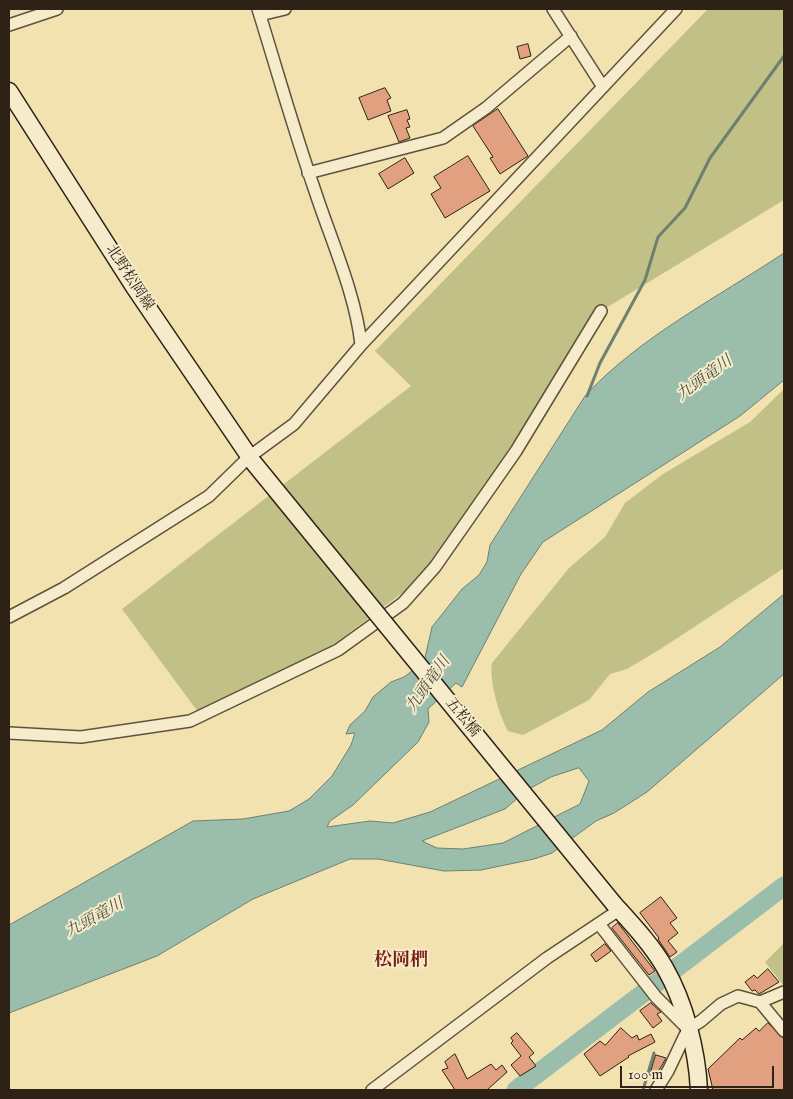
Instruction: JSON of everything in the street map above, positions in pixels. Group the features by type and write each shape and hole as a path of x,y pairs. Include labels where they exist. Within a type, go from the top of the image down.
{"main road":[{"name":"北野松岡線","path":"9,91 134,287 251,460"},
{"name":"五松橋","path":"251,460 617,907"},
{"path":"617,907 665,968 673,984 688,1029 695,1058 699,1090"}],"street":[{"path":"9,25 57,9"},
{"path":"285,9 259,12 308,173 359,328 360,345"},
{"path":"553,9 603,87"},
{"path":"9,617 64,588 209,496 294,424 360,345 676,9"},
{"path":"308,173 443,138 486,108 571,36"},
{"path":"9,733 81,737 190,721 338,650 403,603 435,566 516,451 601,311"},
{"path":"372,1090 547,958 599,924 617,907"},
{"path":"599,924 656,996 688,1029"},
{"path":"760,1002 784,992"},
{"path":"656,1090 668,1071 688,1029 721,1004 738,996 760,1002 784,1031"}],"green space":[{"path":"708,9 784,9 784,200 601,311 429,573 330,647 201,716 122,609 411,386 375,351"},
{"path":"784,389 784,568 659,650 627,669 610,674 589,700 523,735 508,731 496,698 492,679 492,663 569,568 605,537 625,503 663,474 750,422"},
{"path":"784,943 784,986 765,962"}],"water":[{"name":"九頭竜川","path":"784,253 784,380 740,416 543,542 521,574 462,687 456,683 428,709 429,722 418,742 353,805 330,821 327,827 370,821 393,823 430,812 602,730 648,692 720,647 784,594 784,674 647,792 614,813 596,821 552,853 534,859 481,870 444,871 378,859 350,859 253,899 157,956 9,1013 9,925 193,821 243,819 289,811 309,799 332,776 351,745 355,733 346,734 350,725 365,711 373,697 391,682 404,677 424,662 432,627 462,589 479,575 487,562 490,545 585,396 629,355 654,337","holes":["579,768 589,781 580,804 503,843 463,849 437,848 422,841 505,809 527,790 551,777"]}],"building":[{"path":"528,44 531,56 520,59 517,47"},
{"path":"385,88 391,98 387,100 391,111 368,120 359,98"},
{"path":"498,109 528,156 500,174 490,158 493,157 473,126"},
{"path":"407,110 410,119 407,120 410,127 406,128 410,138 399,142 388,116"},
{"path":"468,156 490,191 445,218 431,194 441,188 434,177"},
{"path":"405,158 414,173 388,189 379,174"},
{"path":"661,897 677,918 670,923 678,933 668,941 677,952 670,957 659,938 640,913"},
{"path":"618,923 655,971 649,975 612,928"},
{"path":"605,944 611,951 596,962 591,955"},
{"path":"768,969 779,982 759,994 755,990 752,991 745,982 754,975 757,978"},
{"path":"651,1003 661,1012 657,1014 662,1021 653,1028 640,1011"},
{"path":"768,1023 784,1039 784,1090 713,1090 708,1069 740,1038 742,1040 756,1028 759,1031"},
{"path":"621,1028 632,1038 637,1035 639,1040 651,1034 655,1042 628,1056 600,1076 584,1054 600,1041 605,1045"},
{"path":"517,1033 534,1053 529,1057 536,1066 520,1076 511,1065 521,1056 511,1043 513,1041 511,1038"},
{"path":"455,1054 467,1079 491,1064 496,1070 502,1065 507,1072 487,1090 455,1090 442,1070 448,1068 445,1062"},
{"path":"656,1055 666,1058 656,1076 650,1075"}],"waterway":[{"path":"587,396 600,363 645,280 658,237 685,208 710,158 784,56"},
{"path":"516,1090 784,886"},
{"path":"643,1090 654,1053"}],"district":[{"name":"松岡椚","path":"401,961"}]}
